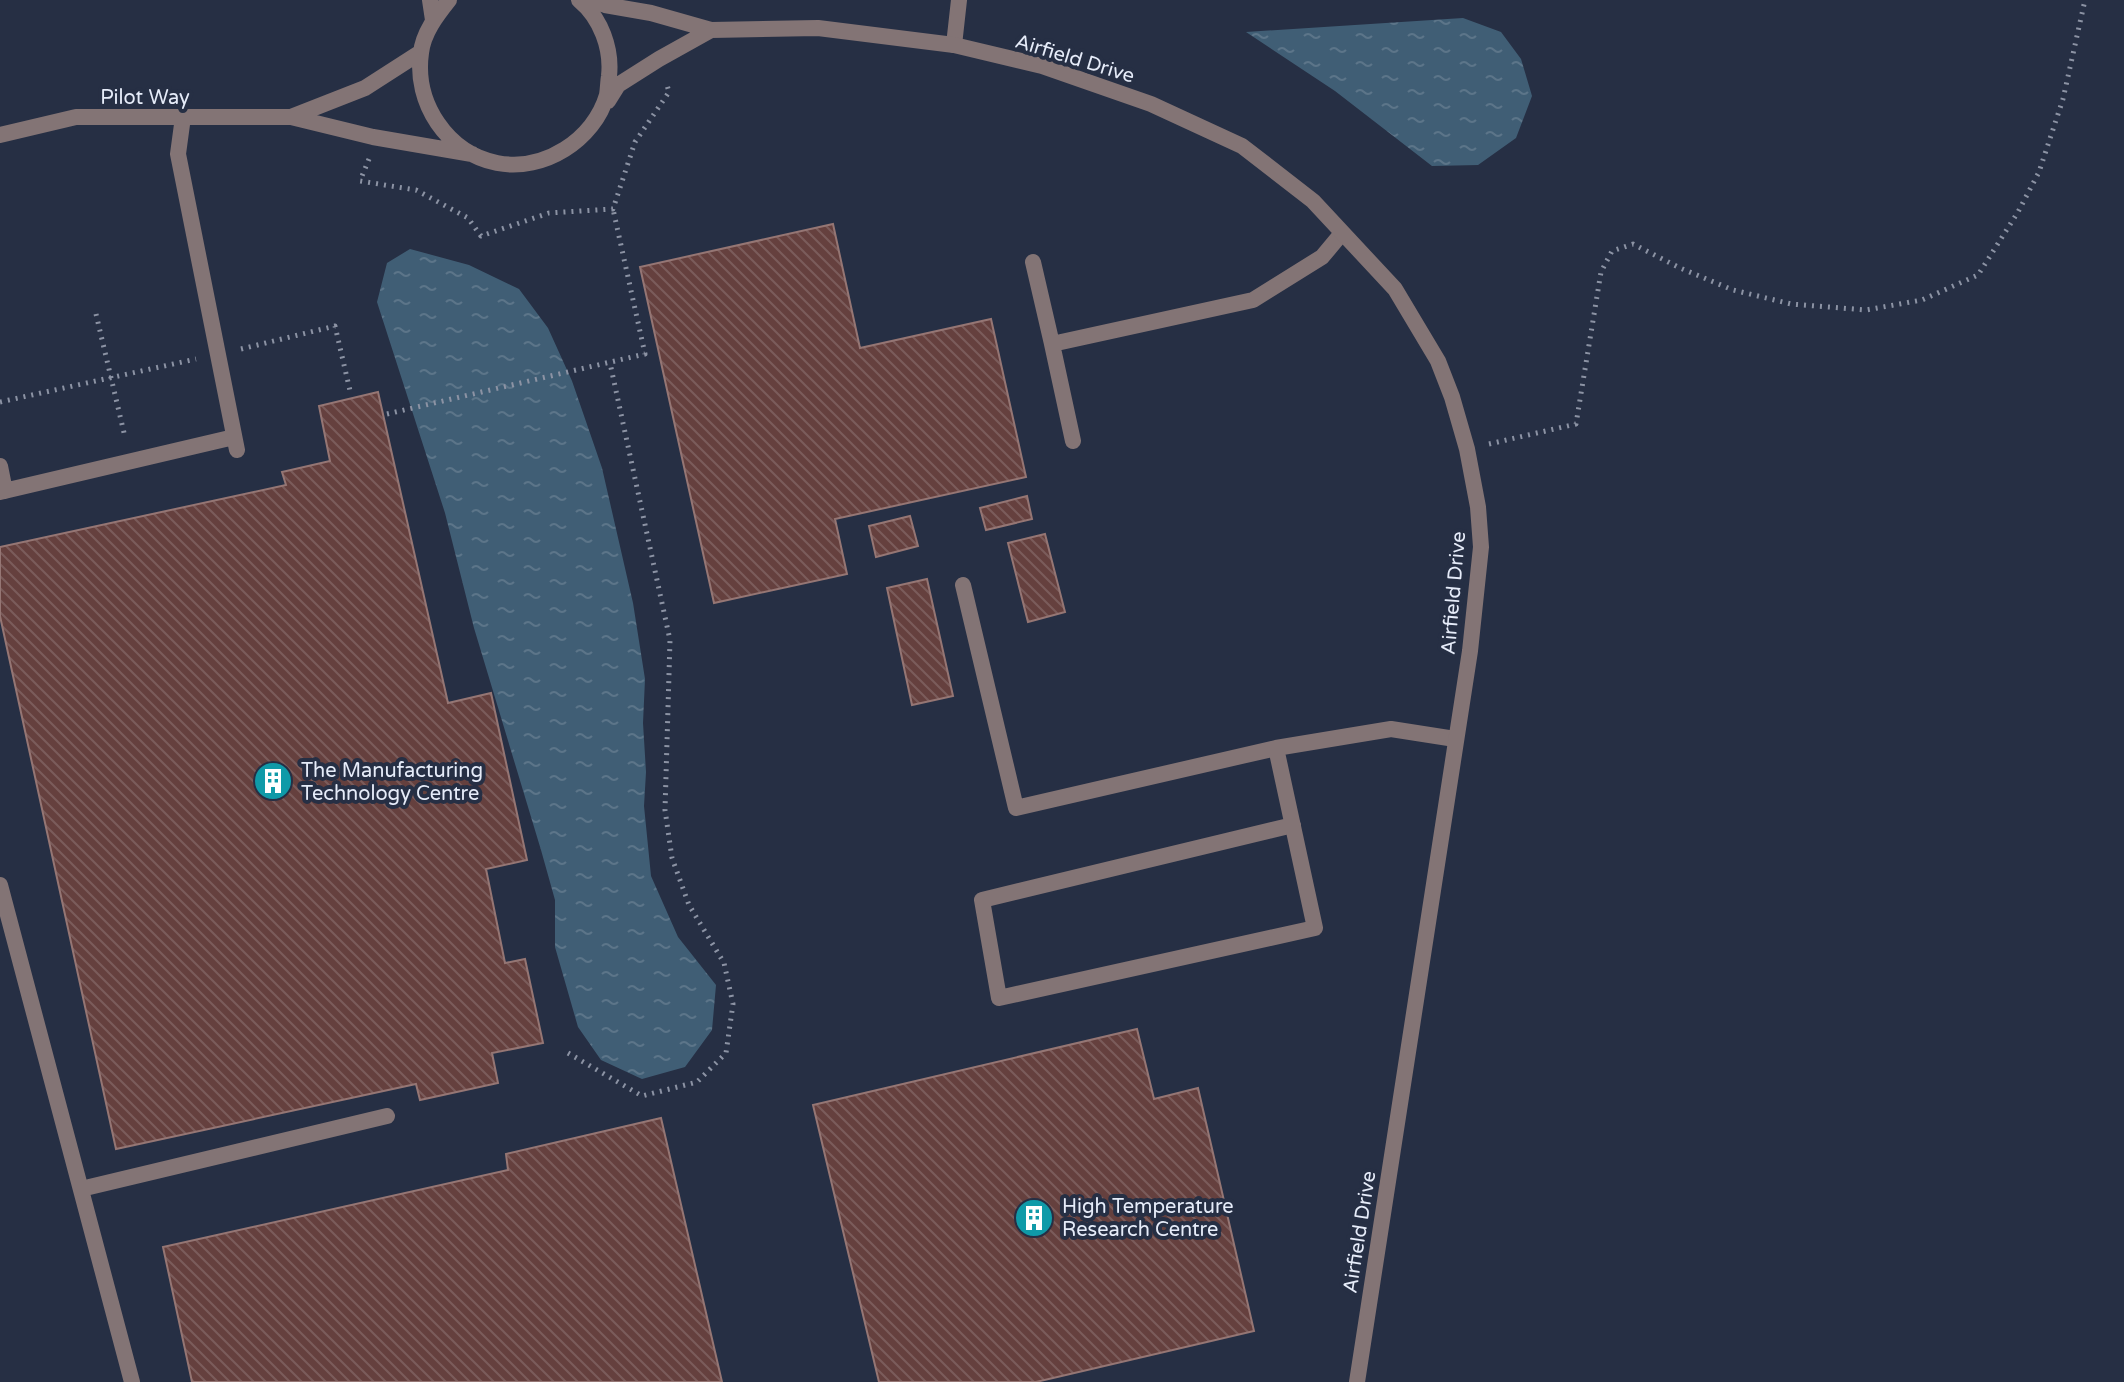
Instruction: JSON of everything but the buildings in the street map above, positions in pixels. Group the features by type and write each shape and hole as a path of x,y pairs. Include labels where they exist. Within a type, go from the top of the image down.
{"street":[{"path":"430,0 433,20"},
{"path":"449,0 433,20 421,52 421,84 430,113 448,137 472,154"},
{"path":"579,0 604,34 610,64 607,94 595,121"},
{"name":"Airfield Drive","path":"594,0 711,30 818,28 954,45 1042,66 1138,99 1242,146 1313,201 1395,289 1438,361 1467,449 1478,507 1481,547 1470,651 1357,1382"},
{"path":"954,45 959,0"},
{"name":"Airfield Drive","path":"595,121 618,85 711,30"},
{"name":"Pilot Way","path":"291,117 365,88 421,52"},
{"name":"Pilot Way","path":"0,135 76,117 291,117 373,137 472,154 498,163 525,164 552,157 576,143 595,121"},
{"path":"0,466 3,491 131,461 235,444 178,154 183,117"},
{"path":"1052,344 1253,300 1322,257 1342,233"},
{"path":"1033,262 1073,441"},
{"path":"963,585 1016,808 1276,748 1391,729 1455,739"},
{"path":"1276,748 1293,825 1315,928 999,998 982,900 1293,825"},
{"path":"0,885 132,1382"},
{"path":"81,1189 387,1116"}],"path":[{"path":"1467,449 1576,424 1601,272 1612,251 1623,247 1633,244 1733,290 1791,304 1866,310 1922,300 1978,275 2039,172 2063,99 2085,0"},
{"path":"387,414 645,354 613,209"},
{"path":"96,314 131,461"},
{"path":"568,1053 642,1096 697,1082 726,1053 733,1004 724,963 689,905 672,858 665,810 670,640 610,363"}],"water":[{"path":"1463,18 1501,32 1521,59 1532,96 1516,138 1478,165 1432,166 1335,91 1246,32"},
{"path":"410,249 469,265 519,289 548,328 572,381 602,468 633,603 645,679 644,806 651,876 678,937 716,985 712,1030 685,1067 642,1079 601,1060 578,1027 555,947 555,900 474,628 445,513 377,302 387,263"}],"place":[{"name":"The Manufacturing Technology Centre","path":"273,781"},
{"name":"High Temperature Research Centre","path":"1034,1218"}]}
